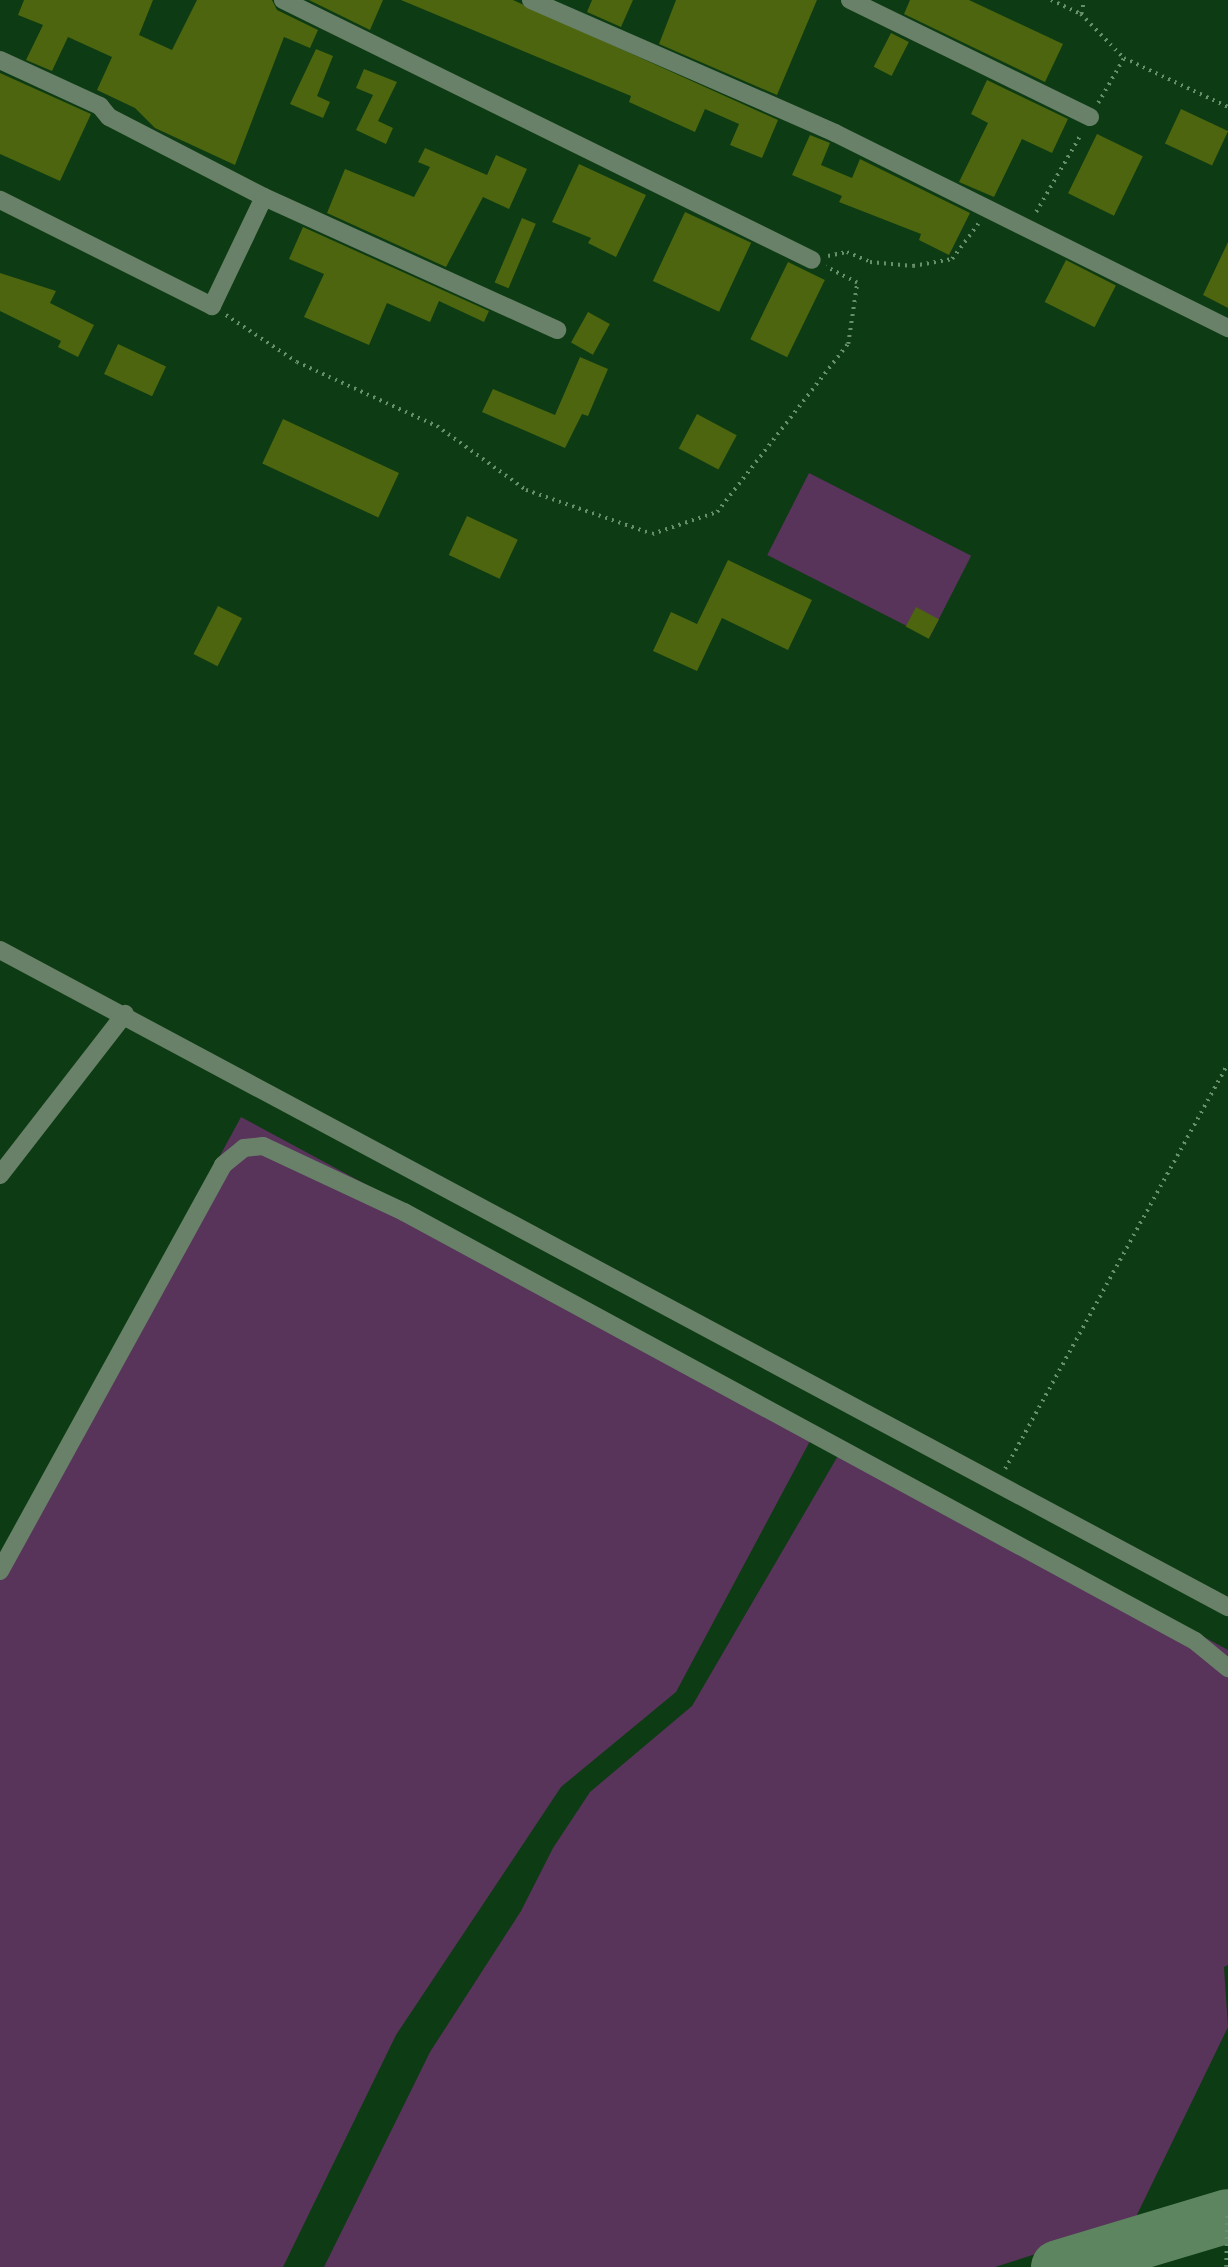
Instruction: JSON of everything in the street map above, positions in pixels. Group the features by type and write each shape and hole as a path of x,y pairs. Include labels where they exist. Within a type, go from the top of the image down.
{"street":[{"path":"283,0 812,260"},
{"path":"531,0 835,133 1228,328"},
{"path":"850,0 1090,117"},
{"path":"0,60 100,106 109,117 264,197 556,330"},
{"path":"0,200 212,306 264,197"},
{"path":"0,950 125,1014 1228,1607"},
{"path":"0,1175 125,1014"},
{"path":"0,1571 223,1165 244,1148 263,1146 394,1206 1195,1641 1228,1668"}],"path":[{"path":"1051,0 1081,14 1124,58 1228,107"},
{"path":"1081,14 1084,0"},
{"path":"1027,229 1124,58"},
{"path":"812,260 847,252 870,262 913,266 952,259 988,210"},
{"path":"212,306 297,362 437,426 526,490 652,534 717,512 848,344 857,283 812,260"},
{"path":"998,1483 1228,1064"},
{"path":"1226,2267 1227,2216"}],"shaded area":[{"path":"809,473 971,556 929,638 767,555"},
{"path":"241,1117 817,1428 676,1692 561,1787 396,2035 283,2267 0,2267 0,1561"},
{"path":"846,1442 1228,1650 1228,1965 1224,1967 1228,2027 1133,2223 995,2267 324,2267 430,2052 521,1911 553,1848 590,1792 692,1706"}],"building":[{"path":"24,0 153,0 139,35 172,50 197,0 272,0 277,10 318,30 310,48 284,37 235,165 155,128 135,108 97,90 112,57 68,37 52,71 26,60 43,25 18,15"},
{"path":"309,0 383,0 370,30"},
{"path":"401,0 513,0 778,120 762,158 730,145 739,124 705,109 695,132 629,102 631,96"},
{"path":"592,0 633,0 621,27 587,12"},
{"path":"676,0 817,0 777,95 659,44"},
{"path":"910,0 969,0 1063,44 1045,82 904,14"},
{"path":"891,33 909,42 892,76 874,67"},
{"path":"316,49 333,56 317,96 330,102 323,118 290,104"},
{"path":"364,69 397,82 378,121 393,128 386,144 356,130 373,95 356,88"},
{"path":"0,73 91,114 60,181 0,154"},
{"path":"987,80 1068,119 1052,153 1022,139 994,197 959,182 988,123 971,114"},
{"path":"1181,109 1228,131 1212,165 1165,143"},
{"path":"1097,134 1143,156 1114,216 1068,193"},
{"path":"810,135 830,143 821,165 852,178 860,159 970,213 949,255 919,240 921,234 839,202 842,196 792,175"},
{"path":"425,148 487,175 496,155 527,169 509,209 483,197 446,267 327,213 345,169 414,197 430,167 418,162"},
{"path":"579,164 646,195 616,257 588,243 591,238 552,222"},
{"path":"685,212 751,243 719,312 653,281"},
{"path":"522,218 536,224 508,288 495,282"},
{"path":"303,227 489,311 484,322 439,301 430,322 387,303 369,345 304,317 324,274 289,259"},
{"path":"1228,242 1228,308 1203,295"},
{"path":"1066,260 1116,285 1095,327 1045,302"},
{"path":"788,262 825,280 787,357 750,339"},
{"path":"0,273 56,291 50,303 94,325 78,357 58,347 61,341 0,311"},
{"path":"588,312 610,324 593,355 571,343"},
{"path":"118,344 166,366 152,396 104,374"},
{"path":"580,357 608,369 588,416 582,414 565,448 482,412 493,389 555,415"},
{"path":"697,414 737,435 718,470 679,448"},
{"path":"283,419 399,473 378,518 262,463"},
{"path":"467,516 518,540 500,579 449,555"},
{"path":"728,560 812,600 788,650 722,618 697,671 653,651 671,612 697,624"},
{"path":"218,606 242,618 218,666 193,654"},
{"path":"916,607 939,619 929,639 906,626"}],"taxiway":[{"path":"1058,2267 1228,2216"}]}
